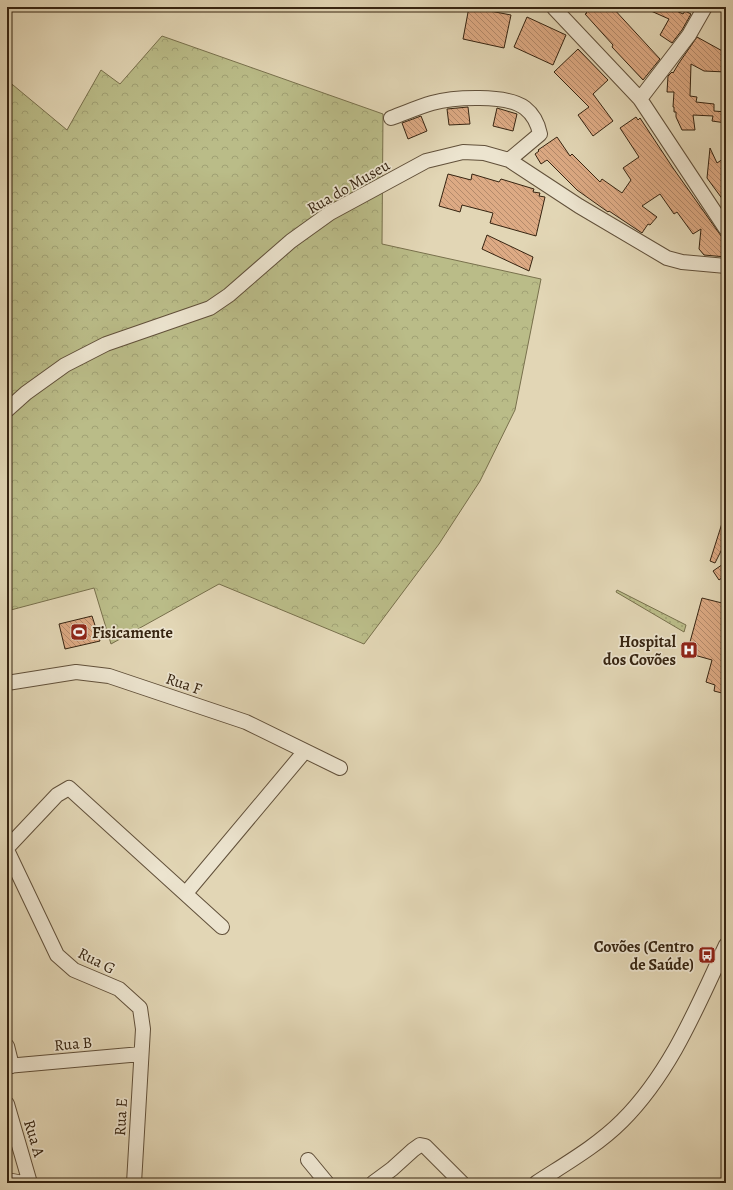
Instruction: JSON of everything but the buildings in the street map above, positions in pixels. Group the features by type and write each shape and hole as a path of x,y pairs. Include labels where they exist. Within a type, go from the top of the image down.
{"street":[{"path":"552,7 640,99 726,229"},
{"path":"640,99 689,35 705,7"},
{"path":"391,118 432,103 457,98 486,98 509,102 525,108 537,121 540,134 509,160"},
{"name":"Rua do Museu","path":"7,410 26,393 65,365 106,344 210,308 229,295 291,241 330,213 426,161 463,152 484,153 509,160 579,206 667,258 682,262 726,266"},
{"name":"Rua F","path":"7,683 76,672 109,676 246,722 340,768"},
{"path":"186,894 305,751"},
{"path":"7,849 57,795 69,788 222,927"},
{"name":"Rua G","path":"7,849 57,955 74,970 119,989 140,1008 143,1029 141,1054"},
{"path":"536,1183 601,1140 623,1120 646,1093 666,1065 687,1028 726,945"},
{"path":"7,1046 10,1066"},
{"name":"Rua B","path":"10,1066 141,1054"},
{"name":"Rua E","path":"134,1183 141,1054"},
{"name":"Rua A","path":"7,1104 30,1183"},
{"path":"373,1183 420,1145 425,1146 462,1183"},
{"path":"308,1160 326,1183"},
{"path":"7,1180 23,1183"}],"green space":[{"path":"162,36 383,114 382,244 541,279 515,410 480,481 439,544 364,644 219,584 111,644 94,588 7,611 7,80 67,130 101,70 120,84"},
{"path":"617,590 686,625 684,632 616,592"}],"place":[{"name":"Fisicamente","path":"79,632"},
{"name":"Hospital dos Covões","path":"689,650"},
{"name":"Covões (Centro de Saúde)","path":"707,955"}]}
